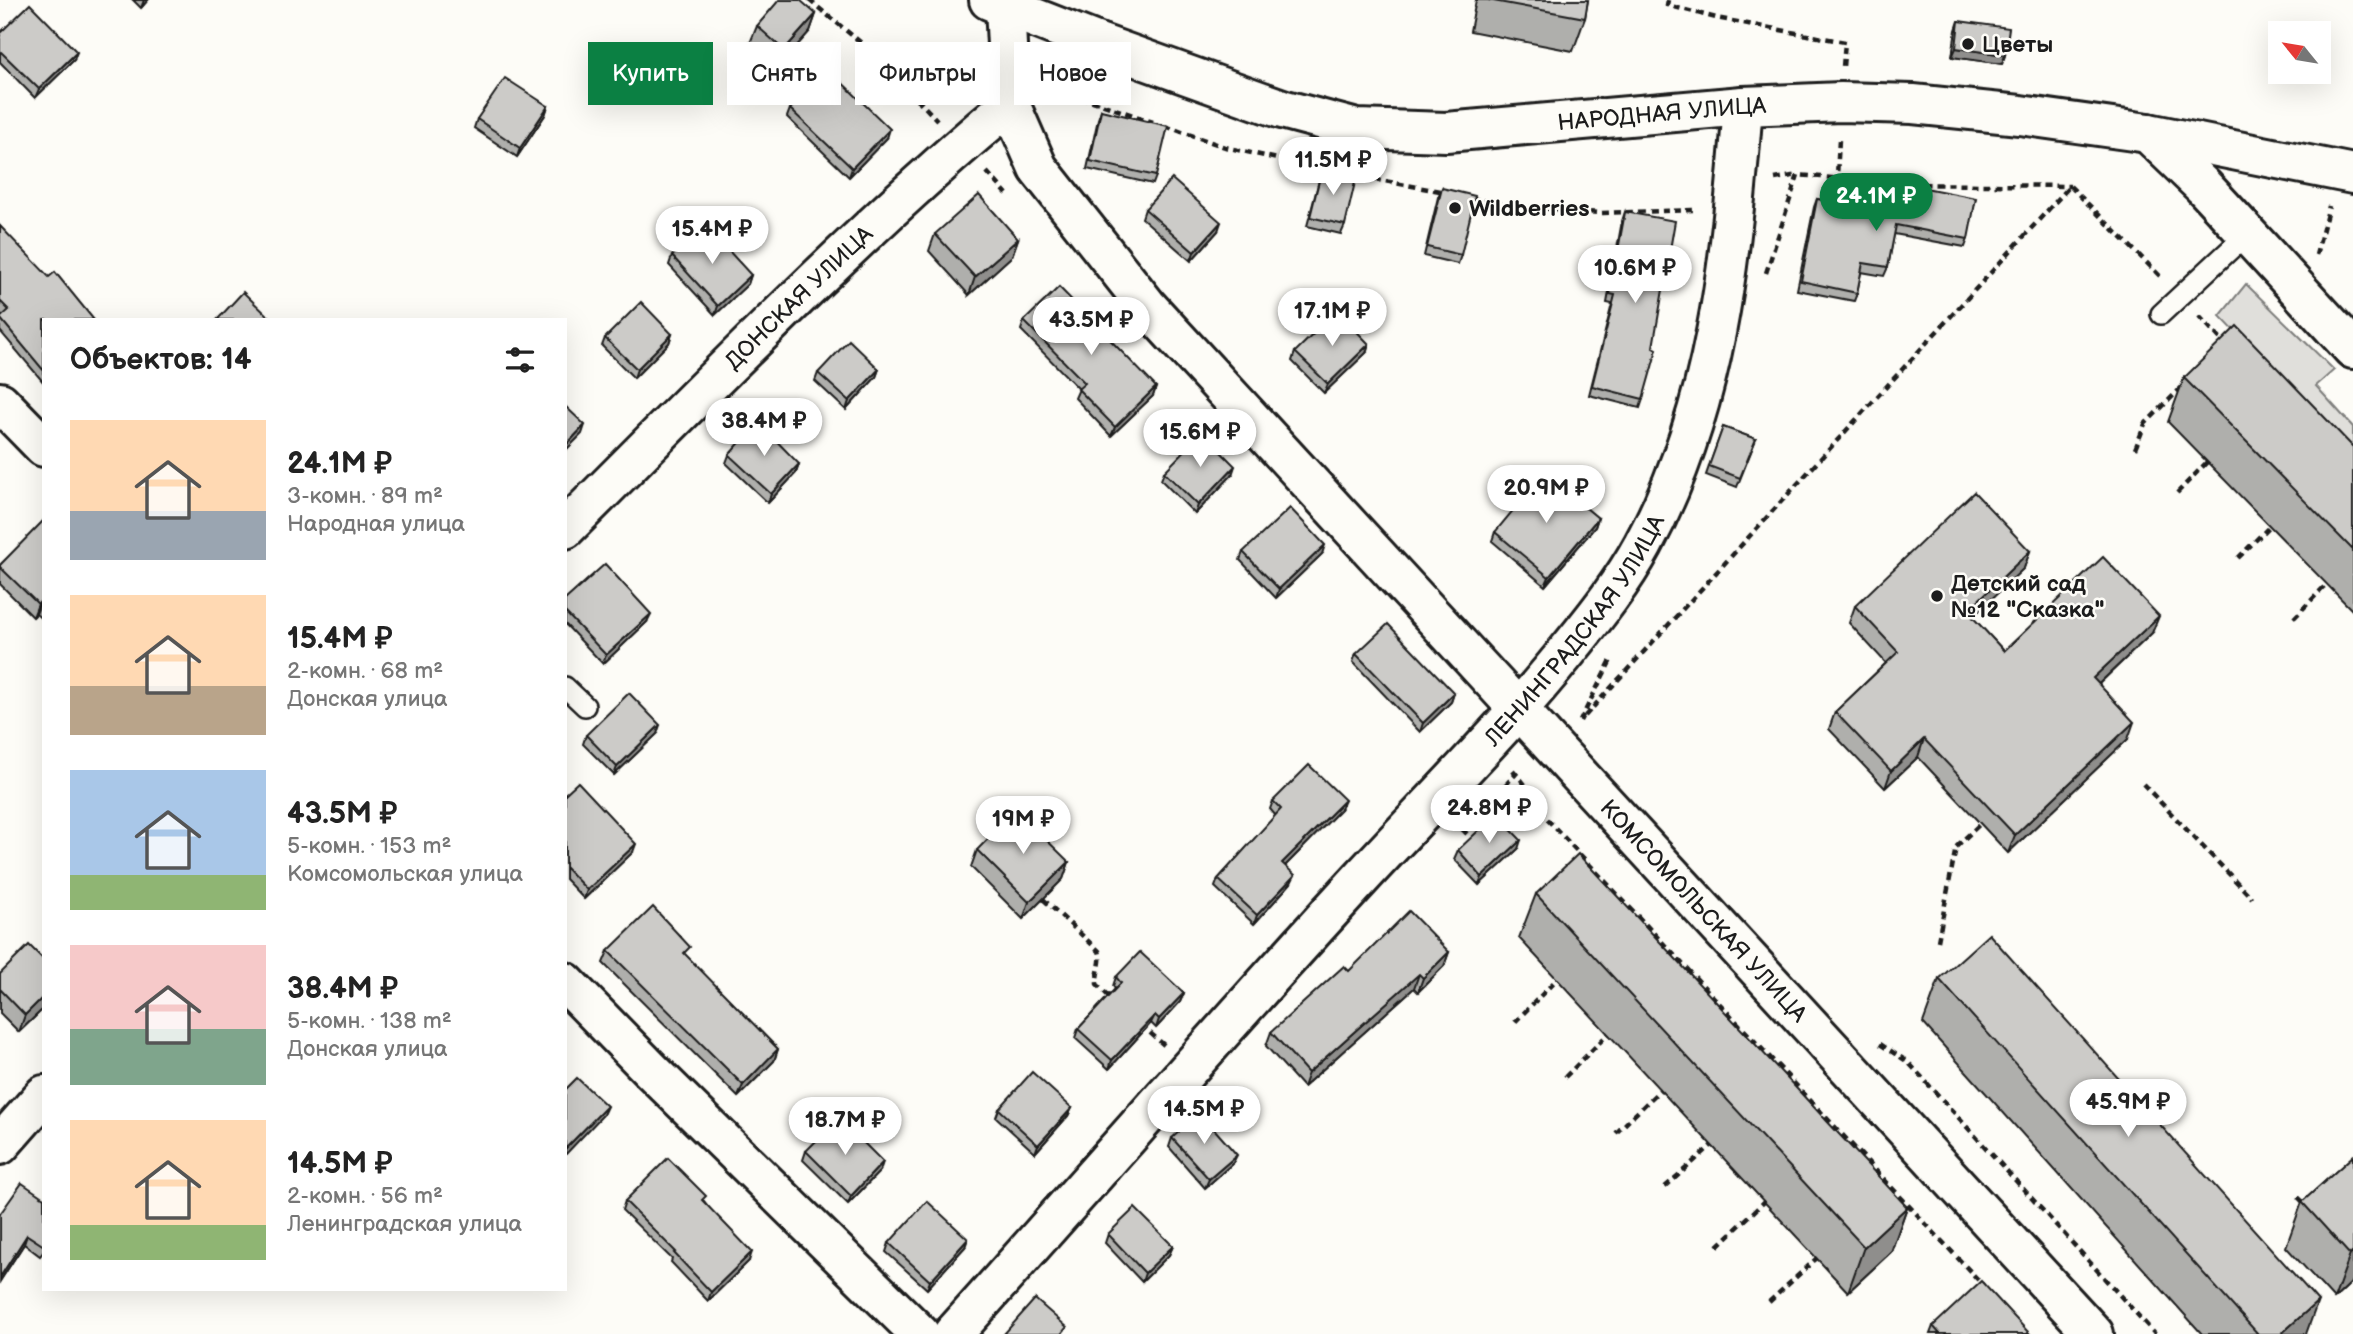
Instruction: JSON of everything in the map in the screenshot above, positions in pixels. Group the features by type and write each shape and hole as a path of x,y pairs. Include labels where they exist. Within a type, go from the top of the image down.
{"street":[{"name":"КОМСОМОЛЬСКАЯ УЛИЦА","path":"997,3 1010,104 1038,168 1147,306 2094,1334"},
{"name":"НАРОДНАЯ УЛИЦА","path":"997,3 1101,44 1282,109 1357,129 1446,132 1743,106 1841,102 1913,104 2148,133 2342,188"},
{"name":"ДОНСКАЯ УЛИЦА","path":"567,528 807,286 961,145 1010,104"},
{"name":"ЛЕНИНГРАДСКАЯ УЛИЦА","path":"953,1334 1359,881 1520,710 1602,608 1643,545 1672,483 1696,421 1711,362 1734,229 1743,106"},
{"path":"2148,133 2248,233 2353,349"},
{"path":"0,402 42,445"},
{"path":"567,984 650,1070 920,1334"},
{"path":"0,1145 42,1097"}],"lane":[{"path":"2161,314 2248,233"},
{"path":"567,689 585,706"}],"path":[{"path":"1668,0 1667,5 1716,18"},
{"path":"1828,210 1837,177 1888,183 2070,186 2231,351"},
{"path":"1878,220 1888,183"},
{"path":"1921,197 1924,184"},
{"path":"1951,193 1953,185"},
{"path":"1580,722 2070,186"},
{"path":"2315,260 2342,188"},
{"path":"1881,210 1897,214"},
{"path":"2216,353 2225,344"},
{"path":"2135,449 2145,424 2189,380"},
{"path":"2176,493 2207,462"},
{"path":"2238,558 2270,526"},
{"path":"2294,618 2326,584"},
{"path":"2143,783 2252,898"},
{"path":"1938,941 1956,847 1981,823"},
{"path":"1462,829 1474,841"},
{"path":"1043,899 1099,951 1102,960 1096,974 1097,984 1118,1005"},
{"path":"1515,1022 1558,979"},
{"path":"1139,1023 1191,1069"},
{"path":"1565,1077 1608,1034"},
{"path":"1616,1133 1660,1090"},
{"path":"1665,1187 1712,1145"},
{"path":"2298,1197 2311,1211"},
{"path":"1718,1246 1764,1202"},
{"path":"1769,1303 1817,1258"}],"shaded area":[{"path":"2246,284 2334,370 2316,386 2353,427 2353,455 2220,316"}],"building":[{"path":"779,0 800,0 816,14 791,42 775,42 757,26"},
{"path":"1488,0 1588,0 1585,18"},
{"path":"30,4 77,52 39,89 0,51 0,33"},
{"path":"1959,21 2009,28 2005,55 1956,48"},
{"path":"505,78 548,106 520,148 477,119"},
{"path":"841,82 855,95 855,105 865,105 890,129 852,168 790,109 794,105 841,105"},
{"path":"1101,110 1168,126 1156,176 1090,161"},
{"path":"1322,169 1356,178 1345,225 1310,217"},
{"path":"1172,179 1221,222 1194,252 1145,209"},
{"path":"1905,184 1976,198 1968,239 1896,225 1888,267 1863,263 1857,293 1801,281 1817,199 1898,214"},
{"path":"1442,188 1475,196 1461,255 1427,247"},
{"path":"979,195 1018,239 975,277 935,234"},
{"path":"1625,212 1675,221 1653,347 1657,349 1643,399 1592,386 1615,295 1610,294"},
{"path":"0,226 49,277 55,272 92,318 42,318 42,369 0,318 9,310 0,301"},
{"path":"706,226 751,275 718,306 672,256"},
{"path":"1059,287 1156,387 1115,427 1078,389 1085,383 1024,321"},
{"path":"243,292 270,318 219,318"},
{"path":"641,302 672,334 637,369 605,338"},
{"path":"1337,311 1369,344 1328,384 1295,352"},
{"path":"2237,326 2353,447 2353,550 2184,378"},
{"path":"849,340 879,369 849,401 818,373"},
{"path":"567,408 585,425 567,444"},
{"path":"758,422 799,464 771,494 729,455"},
{"path":"1723,427 1756,439 1740,478 1709,466"},
{"path":"1202,433 1235,466 1198,505 1164,472"},
{"path":"1544,473 1598,518 1549,577 1495,532"},
{"name":"Детский сад №12 \"Сказка\"","path":"1974,492 2030,551 1967,611 2004,651 2103,557 2159,616 2093,678 2134,722 2015,835 1924,739 1891,771 1835,712 1898,652 1855,606"},
{"path":"1290,508 1325,545 1279,589 1243,552"},
{"path":"42,522 42,602 38,604 0,565"},
{"path":"605,564 651,614 606,655 567,614 567,598"},
{"path":"1388,624 1454,693 1423,723 1356,654"},
{"path":"629,693 660,725 617,767 586,735"},
{"path":"1309,765 1345,800 1282,863 1295,875 1257,915 1218,879 1281,809 1273,801"},
{"path":"578,782 636,844 587,890 567,869 567,792"},
{"path":"1016,810 1069,862 1029,902 977,850"},
{"path":"1496,814 1521,840 1482,877 1458,850"},
{"path":"1578,854 1907,1207 1864,1247 1536,894"},
{"path":"653,907 690,947 684,953 778,1049 743,1085 608,951"},
{"path":"1409,911 1449,952 1423,978 1419,974 1308,1073 1271,1032 1344,966 1349,971"},
{"path":"1989,934 2318,1301 2281,1334 2258,1334 1939,979"},
{"path":"29,945 42,958 42,998 25,1015 0,989 0,974"},
{"path":"1140,952 1184,993 1159,1019 1155,1015 1112,1060 1078,1029 1121,983 1116,977"},
{"path":"1032,1072 1072,1108 1038,1145 999,1109"},
{"path":"577,1078 607,1106 567,1147 567,1088"},
{"path":"1200,1113 1237,1155 1209,1179 1172,1138"},
{"path":"839,1118 883,1162 851,1196 806,1151"},
{"path":"2353,1156 2353,1252 2350,1255 2302,1202"},
{"path":"668,1158 706,1196 702,1200 752,1252 711,1292 625,1201"},
{"path":"22,1183 42,1197 42,1245 27,1235 0,1277 0,1214"},
{"path":"927,1201 968,1239 930,1281 889,1243"},
{"path":"1135,1208 1173,1246 1145,1273 1108,1234"},
{"path":"1981,1281 2030,1334 1940,1334 1933,1326"},
{"path":"1035,1299 1067,1327 1063,1334 1004,1334"}],"place":[{"name":"Цветы","path":"1968,44"},
{"name":"Wildberries","path":"1455,208"},
{"name":"Детский сад №12 \"Сказка\"","path":"1937,596"}]}
